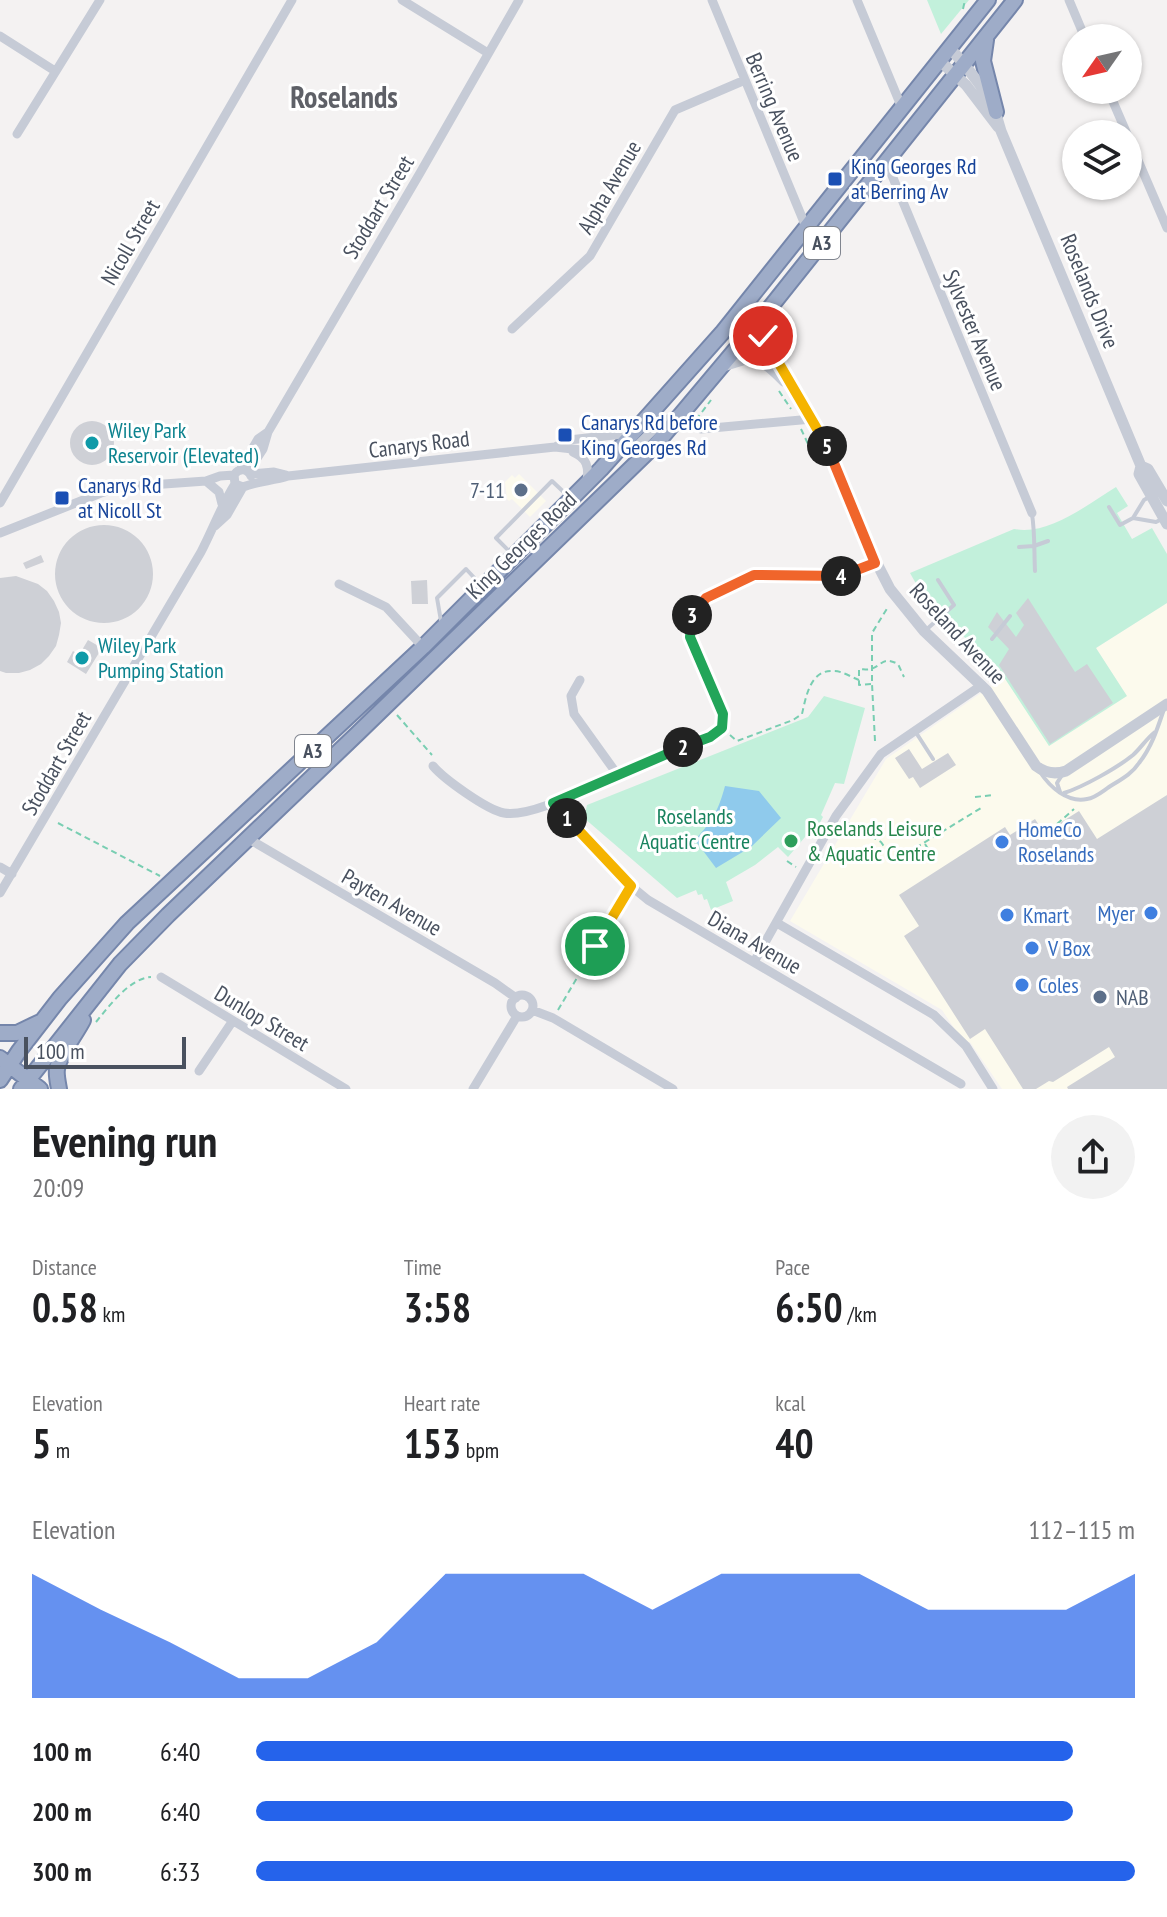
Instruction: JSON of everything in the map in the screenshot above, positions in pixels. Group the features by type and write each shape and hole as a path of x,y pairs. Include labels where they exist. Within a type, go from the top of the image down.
{"highway":[{"name":"King Georges Road","path":"2,1072 60,998 127,923 423,647 586,485 748,301 988,0"},
{"name":"King Georges Road","path":"30,1086 95,994 168,915 626,475 692,423 723,366 1015,0"},
{"path":"987,35 983,61 996,112"},
{"path":"59,1089 57,1068 61,1056 95,994"},
{"path":"0,1033 17,1033 43,1019"},
{"path":"2,1072 30,1086"},
{"path":"2,1072 14,1089"}],"street":[{"path":"17,134 100,0"},
{"name":"Nicoll Street","path":"0,503 292,0"},
{"path":"402,0 488,53"},
{"name":"Stoddart Street","path":"0,893 215,526 222,504 263,449 268,432 519,0"},
{"name":"Berring Avenue","path":"712,0 806,227"},
{"path":"857,0 902,108"},
{"path":"1069,0 1079,24"},
{"path":"0,36 55,71"},
{"name":"Roselands Drive","path":"950,48 960,70 1001,131"},
{"name":"Roselands Drive","path":"940,61 960,70 982,87 996,112 1001,131 1141,466 1139,474 1165,521"},
{"name":"Alpha Avenue","path":"512,329 590,256 675,110 745,80"},
{"name":"Sylvester Avenue","path":"886,161 1032,513"},
{"path":"1142,170 1167,228"},
{"name":"Roseland Avenue","path":"748,301 757,324 828,450 875,563 890,589 924,631 982,685 1033,762"},
{"name":"Roseland Avenue","path":"723,366 749,358 760,361 791,386"},
{"name":"Canarys Road","path":"242,478 274,481 288,476 555,447 632,451 669,417 692,423 812,419"},
{"name":"Stoddart Street","path":"215,526 227,515 258,439 268,432"},
{"name":"Canarys Road","path":"555,447 569,440 632,433"},
{"name":"Stoddart Street","path":"263,449 268,472"},
{"path":"570,450 581,455 589,468 586,485"},
{"name":"Roselands Drive","path":"1141,466 1148,469 1167,501"},
{"name":"Canarys Road","path":"0,533 122,487 206,481 218,485 268,472 288,476"},
{"path":"206,481 219,492 222,504"},
{"path":"433,766 441,776 490,807 503,813 518,813 553,803 710,737 722,728 723,714 690,637 692,615 706,598 754,575 839,576 875,563"},
{"path":"339,584 386,607 423,647"},
{"path":"580,680 571,696 574,714 617,774"},
{"path":"754,962 836,816 881,754 982,685"},
{"path":"1033,762 1043,771 1063,772 1166,705"},
{"name":"Diana Avenue","path":"553,803 648,900 961,1084"},
{"name":"Payten Avenue","path":"249,839 516,998"},
{"path":"0,867 12,874"},
{"path":"777,923 934,1015 966,1046 991,1085"},
{"name":"Dunlop Street","path":"161,977 346,1089"},
{"path":"523,996 530,999 532,1010 528,1016 517,1016 512,1007 516,998 523,996"},
{"path":"532,1010 553,1018 673,1089"},
{"path":"473,1089 517,1016"},
{"path":"199,1071 232,1022"}],"lane":[{"path":"514,556 496,538 552,481 571,500"},
{"path":"1109,507 1120,525 1133,518 1144,500 1151,496"},
{"path":"1032,513 1036,538 1035,571"},
{"path":"1133,518 1165,521"},
{"path":"1019,547 1048,541"},
{"path":"442,628 437,598 466,569 483,587"},
{"path":"924,631 954,605 938,580"},
{"path":"992,639 1010,616"},
{"path":"1033,762 1048,784 1062,794 1088,799 1123,778 1141,762 1153,742 1166,705"},
{"path":"1062,794 1088,783 1134,754 1157,730"},
{"path":"915,731 933,759"},
{"path":"1062,794 1057,783 1070,769"}],"path":[{"path":"963,10 965,0"},
{"path":"777,389 798,419 809,446"},
{"path":"692,423 716,394"},
{"path":"875,741 872,633 889,606"},
{"path":"872,684 859,685 859,669 872,669 881,662 893,661 901,668 904,677"},
{"path":"722,728 737,741 793,720 802,714 813,679 823,672 836,670 859,680"},
{"path":"396,714 432,752 433,766"},
{"path":"975,797 994,795"},
{"path":"846,822 881,842 894,861 981,808"},
{"path":"1057,824 1074,809"},
{"path":"58,823 161,876"},
{"path":"925,843 935,860"},
{"path":"553,1018 631,886"},
{"path":"96,1022 115,998 143,977 161,977"}],"shaded area":[{"name":"7-11","path":"519,474 546,501 530,517 512,499 507,499 505,482 512,475 515,478"},
{"name":"HomeCo Roselands","path":"1167,603 1167,1089 1002,1089 970,1042 964,1043 942,1010 790,921 886,759 1004,677 1049,745 1126,695 1096,648"}],"green space":[{"path":"927,0 969,0 941,34"},
{"path":"1116,487 1128,506 1117,513 1132,539 1152,528 1167,554 1167,603 1096,648 1127,696 1049,746 996,665 928,605 910,573 1014,529 1041,528 1054,523"},
{"name":"Roselands Aquatic Centre","path":"824,696 865,708 844,784 835,783 815,832 811,830 788,857 778,847 726,882 733,901 711,910 707,899 704,900 696,890 677,898 584,818 587,805 808,717"}],"water":[{"path":"725,786 759,791 781,818 751,847 716,868 695,840 714,816"}],"building":[{"name":"Wiley Park Reservoir (Elevated)","path":"92,421 108,427 114,443 108,459 92,465 76,459 70,443 76,427"},
{"path":"104,525 123,529 139,539 149,555 153,574 149,593 139,609 123,619 104,623 85,619 69,609 59,593 55,574 59,555 69,539 85,529"},
{"path":"41,555 44,562 26,569 23,563"},
{"path":"16,576 47,591 59,612 61,623 56,646 41,664 19,673 6,673 0,671 0,578"},
{"path":"427,580 428,604 412,604 411,581"},
{"path":"1028,598 1075,672 1087,664 1113,703 1050,744 999,665 1009,649 988,627 997,612 1016,637 1024,625 1016,613"},
{"name":"Wiley Park Pumping Station","path":"88,640 102,648 86,674 67,662 73,651 79,655"},
{"path":"909,749 922,769 948,753 956,765 920,788 913,777 909,779 895,758"},
{"path":"1167,795 1167,1089 1068,1089 1115,1057 1109,1047 1053,1082 1049,1081 1036,1089 1023,1089 985,1029 970,1039 904,936 919,926 899,895 1005,827 1010,835 1035,819 1044,833 1079,811 1097,839"}],"place":[{"name":"King Georges Rd at Berring Av","path":"835,179"},
{"name":"Canarys Rd before King Georges Rd","path":"565,435"},
{"name":"Wiley Park Reservoir (Elevated)","path":"92,443"},
{"name":"7-11","path":"521,490"},
{"name":"Canarys Rd at Nicoll St","path":"62,498"},
{"name":"Wiley Park Pumping Station","path":"82,658"},
{"name":"Roselands Leisure & Aquatic Centre","path":"791,841"},
{"name":"HomeCo Roselands","path":"1002,842"},
{"name":"Myer","path":"1151,913"},
{"name":"Kmart","path":"1007,915"},
{"name":"V Box","path":"1032,948"},
{"name":"Coles","path":"1022,985"},
{"name":"NAB","path":"1100,997"}],"district":[{"name":"Roselands","path":"344,96"}],"route":[{"path":"595,946 631,886 553,803 710,737 722,728 723,714 690,637 692,615 706,598 754,575 839,576 875,563 822,437 763,336"}]}
